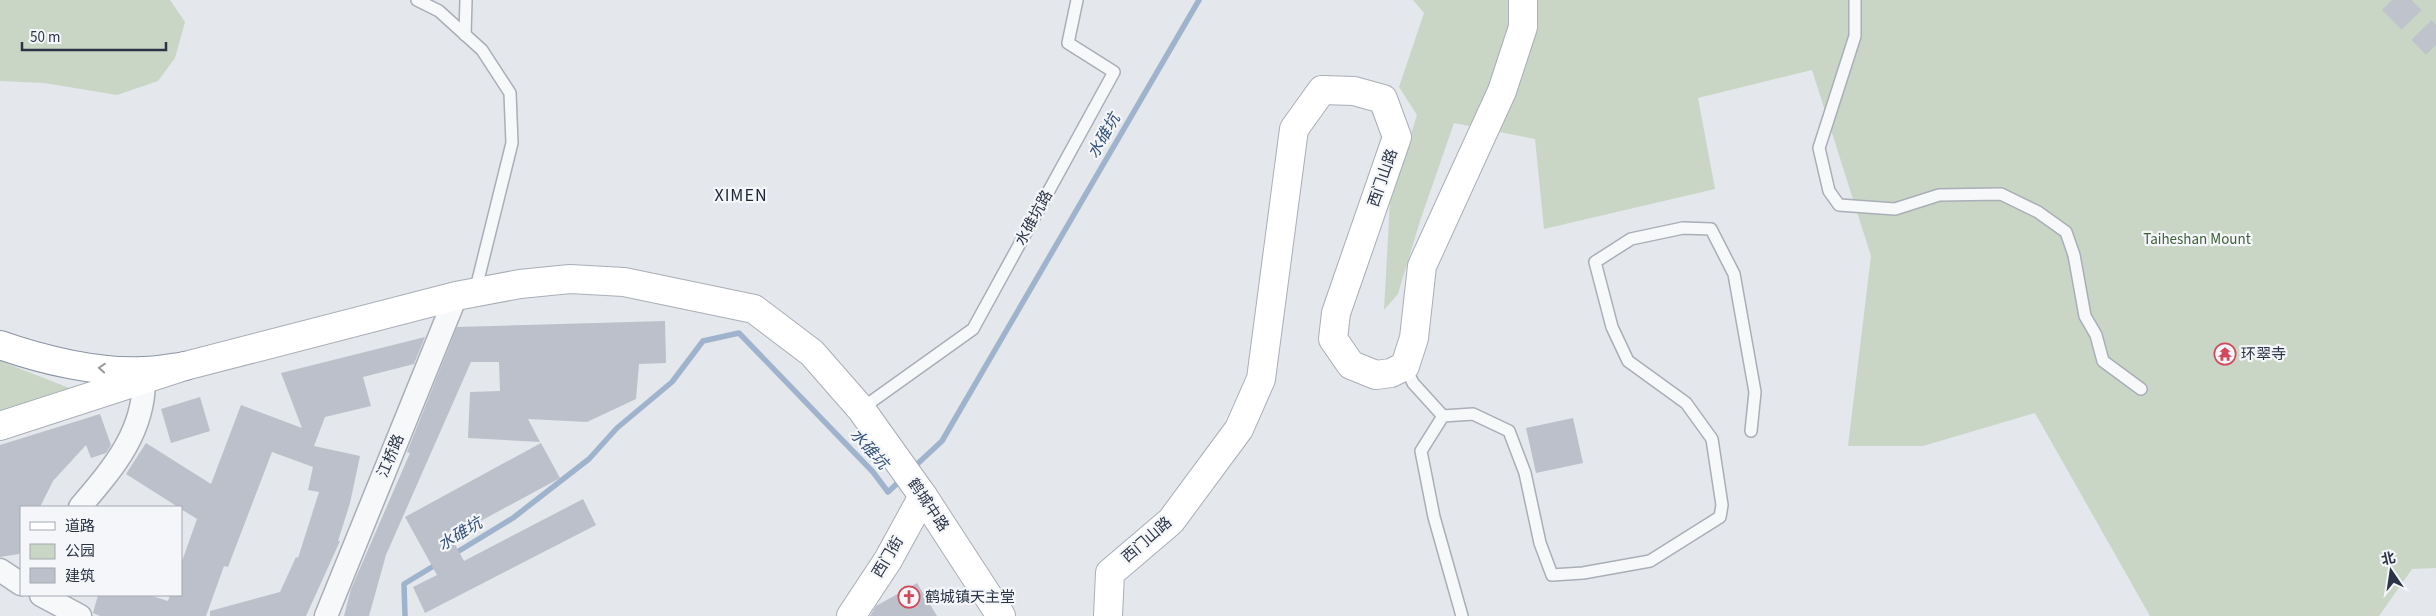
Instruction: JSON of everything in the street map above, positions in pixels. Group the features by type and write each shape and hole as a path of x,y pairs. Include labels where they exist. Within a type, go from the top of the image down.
{"main road":[{"path":"1406,366 1414,338 1422,266 1502,91 1523,27 1523,0"},
{"name":"西门山路","path":"1108,616 1110,573 1171,521 1239,429 1261,379 1294,129 1322,90 1354,91 1383,99 1397,137 1336,313 1333,339 1351,365 1376,375 1390,373 1406,366"},
{"name":"鹤城中路","path":"185,366 466,294 520,284 570,279 624,282 754,309 812,352 861,409 913,481 1000,616"},
{"path":"0,345 25,354 79,366 142,371 185,366"},
{"path":"0,426 185,366"},
{"name":"西门街","path":"851,616 888,560 913,481"}],"street":[{"name":"江桥路","path":"326,616 466,294"},
{"path":"81,506 121,454 139,421 144,401 144,380"},
{"path":"43,596 80,616"}],"lane":[{"path":"417,0 439,11 482,50 510,93 512,143 466,294"},
{"path":"465,35 466,0"},
{"name":"水碓坑路","path":"861,409 973,329 1114,72 1068,42 1077,0"},
{"path":"1855,0 1855,36 1819,148 1829,190 1839,205 1895,209 1939,195 2001,194 2038,212 2066,232 2074,255 2085,316 2096,335 2103,361 2141,389"},
{"path":"1443,416 1473,414 1509,431 1524,473 1540,543 1552,575 1583,573 1650,561 1720,518 1722,504 1712,439 1686,403 1628,361 1612,327 1596,262 1631,239 1683,228 1711,228 1734,274 1755,392 1751,431"},
{"path":"1406,366 1412,383 1443,416"},
{"path":"1443,416 1422,451 1434,516 1462,616"}],"green space":[{"path":"0,0 170,0 185,22 175,58 158,81 117,95 44,83 0,81"},
{"name":"Taiheshan Mount","path":"1413,0 2436,0 2436,568 2412,569 2379,616 2150,616 2035,413 1923,446 1848,446 1871,256 1812,70 1698,98 1715,189 1544,229 1535,139 1454,123 1420,221 1398,294 1384,310 1390,201 1417,115 1399,87 1424,13"},
{"path":"0,361 77,391 0,411"}],"building":[{"path":"665,321 666,363 639,364 636,399 587,422 528,419 540,442 468,438 470,392 500,391 499,362 471,362 386,555 369,616 344,616 351,589 410,453 407,452 457,327"},
{"path":"425,337 414,364 363,377 371,406 325,417 314,446 360,456 350,503 338,541 340,541 306,616 210,616 210,611 280,592 296,557 298,558 319,492 308,490 313,467 272,452 228,567 224,566 206,616 100,616 93,613 98,596 152,596 168,601 170,596 182,596 182,561 197,519 182,510 182,506 176,506 126,474 146,443 211,484 241,405 302,428 281,373"},
{"path":"200,397 210,431 171,443 161,409"},
{"path":"100,414 111,445 106,453 91,458 86,445 53,481 40,506 20,506 20,552 19,554 0,557 0,445"},
{"path":"1573,418 1583,463 1536,473 1526,428"},
{"path":"541,443 560,478 451,537 464,561 583,499 596,525 425,613 413,587 437,575 405,517"},
{"name":"鹤城镇天主堂","path":"917,583 937,616 870,616 876,606"}],"waterway":[{"name":"水碓坑","path":"913,468 942,441 1199,0"},
{"name":"水碓坑","path":"454,554 513,518 589,459 617,428 672,382 703,341 739,333 873,472 888,492 903,478"},
{"name":"水碓坑","path":"405,616 404,584 437,564"}],"tunnel":[{"path":"2392,0 2436,45"}],"place":[{"name":"环翠寺","path":"2225,354"},
{"name":"鹤城镇天主堂","path":"909,597"}],"district":[{"name":"XIMEN","path":"741,195"}]}
